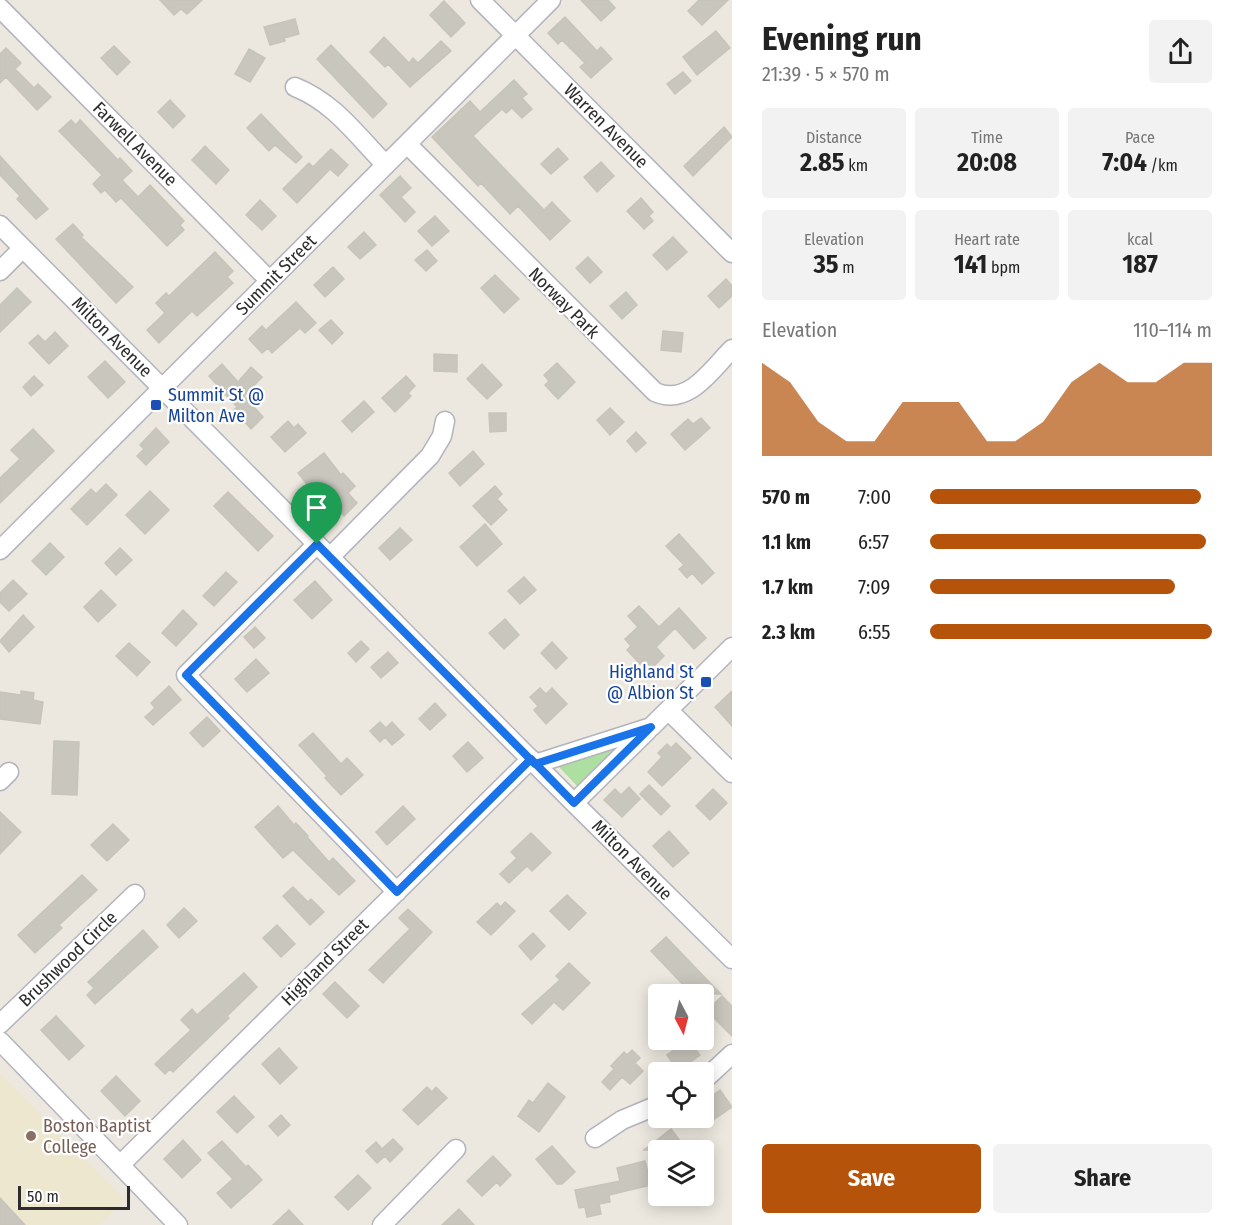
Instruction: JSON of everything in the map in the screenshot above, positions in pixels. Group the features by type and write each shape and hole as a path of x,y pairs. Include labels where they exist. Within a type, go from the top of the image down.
{"street":[{"name":"Warren Avenue","path":"480,0 732,253"},
{"name":"Summit Street","path":"0,550 551,0"},
{"name":"Farwell Avenue","path":"0,8 270,281"},
{"path":"295,87 321,100 340,116 386,165"},
{"name":"Norway Park","path":"407,144 655,392 669,397 689,391 732,349"},
{"name":"Milton Avenue","path":"0,225 732,959"},
{"path":"0,271 23,248"},
{"path":"397,892 186,675 430,456 442,436 445,421"},
{"name":"Highland Street","path":"574,803 732,647"},
{"path":"668,710 732,773"},
{"name":"Highland Street","path":"120,1165 397,892 533,762 651,727"},
{"name":"Brushwood Circle","path":"0,1024 135,894"},
{"path":"0,1041 177,1225"},
{"path":"714,1071 732,1054"},
{"path":"595,1138 622,1120 648,1109"},
{"path":"382,1225 456,1149"}],"shaded area":[{"name":"Boston Baptist College","path":"0,1073 125,1200 99,1225 0,1225"}],"green space":[{"path":"622,745 579,788 558,766"}],"building":[{"path":"160,0 202,0 187,14 181,9 174,15"},
{"path":"581,0 608,0 615,8 601,21"},
{"path":"699,0 728,0 702,25 688,11"},
{"path":"444,1 465,23 451,37 430,15"},
{"path":"565,17 597,51 601,47 612,59 591,78 580,67 585,63 562,40 558,44 548,33"},
{"path":"295,19 299,34 270,45 264,27"},
{"path":"716,31 730,48 697,75 683,57"},
{"path":"384,37 409,63 413,58 418,63 441,41 451,51 410,87 388,64 385,67 370,52"},
{"path":"331,45 387,104 373,118 317,59"},
{"path":"114,46 130,62 117,75 101,58"},
{"path":"6,48 21,63 15,69 34,88 38,84 51,97 37,110 6,77 0,83 0,54"},
{"path":"249,49 265,58 250,82 235,74"},
{"path":"683,72 691,81 675,94 667,84"},
{"path":"514,80 527,94 522,98 532,109 522,118 512,108 506,113 502,109 473,136 544,210 552,202 570,221 550,240 518,206 510,214 481,183 478,186 432,137 470,101 480,112"},
{"path":"170,100 185,116 173,128 158,112"},
{"path":"261,114 302,157 296,163 275,145 269,151 247,128"},
{"path":"71,120 76,125 80,120 118,160 120,158 132,171 122,180 138,197 150,185 184,221 180,225 184,230 167,246 121,198 116,202 105,190 101,193 93,184 102,175 59,131"},
{"path":"724,127 732,137 693,176 684,166"},
{"path":"205,146 229,170 216,184 192,160"},
{"path":"558,148 568,159 551,174 541,164"},
{"path":"331,149 348,165 338,176 330,169 297,203 283,189 309,163 313,167"},
{"path":"0,156 48,209 36,219 17,199 20,196 0,175"},
{"path":"601,162 614,176 597,192 584,177"},
{"path":"400,176 411,188 401,197 415,212 405,222 380,195"},
{"path":"641,198 653,212 649,216 653,221 644,229 627,211"},
{"path":"260,200 276,216 262,230 246,215"},
{"path":"435,216 449,231 432,246 418,231"},
{"path":"73,224 83,235 81,237 133,287 116,303 56,239"},
{"path":"364,232 376,245 360,259 348,247"},
{"path":"673,237 687,252 667,270 653,255"},
{"path":"427,250 437,261 426,271 415,260"},
{"path":"215,252 233,271 227,277 233,283 197,316 192,311 159,343 147,330 165,313 156,303 166,293 169,296"},
{"path":"588,257 602,272 590,283 576,268"},
{"path":"333,267 344,279 325,297 314,285"},
{"path":"495,275 519,299 504,313 481,288"},
{"path":"726,279 732,286 732,296 719,308 708,296"},
{"path":"17,288 31,302 0,332 0,305"},
{"path":"626,292 637,305 622,319 610,306"},
{"path":"296,302 316,323 305,333 300,328 272,353 268,348 262,353 249,339 262,326 266,330"},
{"path":"331,320 343,333 332,344 319,330"},
{"path":"663,331 683,333 681,352 661,350"},
{"path":"55,332 68,346 49,364 29,343 38,335 45,342"},
{"path":"434,354 457,355 457,372 434,371"},
{"path":"105,361 125,382 108,398 88,377"},
{"path":"557,363 575,382 558,399 545,385 549,381 544,375"},
{"path":"222,364 238,382 251,367 262,377 244,396 263,417 251,429 234,410 237,407 209,376"},
{"path":"482,364 502,385 487,399 467,379"},
{"path":"34,376 43,385 31,396 23,387"},
{"path":"406,376 415,386 408,393 411,396 395,412 382,398"},
{"path":"364,401 374,412 352,432 342,421"},
{"path":"610,408 624,422 610,435 597,420"},
{"path":"489,413 506,413 506,431 490,432"},
{"path":"701,418 710,428 685,450 671,434 688,419 693,424"},
{"path":"288,421 294,428 298,424 306,433 285,452 271,437"},
{"path":"156,428 169,442 146,465 137,456 144,449 140,445"},
{"path":"33,429 54,451 0,503 0,478 20,459 11,450"},
{"path":"636,432 646,443 636,452 627,441"},
{"path":"473,451 484,464 460,486 449,473"},
{"path":"324,453 341,475 343,473 355,486 348,493 357,503 344,516 318,488 313,492 298,473"},
{"path":"106,484 117,495 87,525 71,509 91,489 96,494"},
{"path":"495,486 502,494 497,499 507,510 491,525 473,506"},
{"path":"150,491 169,510 145,534 126,515"},
{"path":"228,492 273,536 258,551 214,506"},
{"path":"485,524 502,544 477,566 460,547"},
{"path":"400,528 412,540 390,560 379,548"},
{"path":"679,534 714,573 702,584 692,573 687,578 679,569 684,565 666,546"},
{"path":"50,543 64,557 46,575 32,561"},
{"path":"120,548 132,560 116,575 105,563"},
{"path":"226,572 237,582 214,606 203,596"},
{"path":"524,577 536,590 520,604 508,591"},
{"path":"13,580 27,594 9,611 0,602 0,593"},
{"path":"315,581 332,600 312,619 294,600"},
{"path":"101,590 116,605 98,622 84,607"},
{"path":"639,606 659,627 679,608 706,638 694,649 675,628 656,647 664,656 652,668 644,660 640,664 627,650 631,646 625,639 638,627 628,616"},
{"path":"183,610 197,624 176,646 162,633"},
{"path":"23,615 34,627 9,652 0,641"},
{"path":"505,619 519,635 504,649 489,633"},
{"path":"255,627 265,638 254,648 244,637"},
{"path":"361,641 369,649 356,662 348,653"},
{"path":"552,642 567,658 556,669 541,653"},
{"path":"129,643 150,662 137,676 116,656"},
{"path":"388,652 398,663 381,678 371,667"},
{"path":"256,659 269,673 247,692 235,679"},
{"path":"169,686 181,700 153,725 145,717 155,708 151,703"},
{"path":"540,688 546,694 552,688 567,704 546,724 534,710 538,706 530,697"},
{"path":"21,691 34,693 33,700 43,702 40,724 0,719 0,692 21,695"},
{"path":"732,691 732,726 715,707"},
{"path":"435,703 446,715 430,730 419,719"},
{"path":"207,717 220,731 203,747 190,733"},
{"path":"380,722 386,728 392,722 404,735 392,745 385,737 380,742 370,731"},
{"path":"313,733 341,764 347,758 363,775 341,795 299,745"},
{"path":"54,741 79,742 77,795 52,794"},
{"path":"468,742 483,758 467,772 453,756"},
{"path":"676,743 691,758 662,786 648,772 662,757 658,753 667,744 671,748"},
{"path":"649,785 670,806 661,815 640,794"},
{"path":"629,787 640,799 622,817 604,800 615,789 621,795"},
{"path":"713,789 727,803 710,820 696,806"},
{"path":"278,806 294,825 296,823 308,836 329,862 333,858 355,881 339,895 293,850 283,858 255,827"},
{"path":"403,806 415,819 387,845 376,832"},
{"path":"0,812 21,832 0,854"},
{"path":"113,824 129,840 107,861 91,845"},
{"path":"669,831 689,853 673,867 653,846"},
{"path":"531,833 551,853 532,871 527,866 509,883 500,874 517,858 511,852"},
{"path":"82,875 97,890 59,925 62,928 35,953 18,935"},
{"path":"293,887 308,902 311,899 324,912 310,925 283,896"},
{"path":"567,895 586,913 569,930 550,911"},
{"path":"505,902 515,911 491,935 477,922 497,903 501,907"},
{"path":"184,908 197,921 179,938 167,925"},
{"path":"408,909 432,932 383,983 369,970 410,929 399,918"},
{"path":"277,925 295,944 281,957 263,938"},
{"path":"143,930 158,947 95,1004 87,995 94,988 88,982"},
{"path":"533,933 545,946 531,960 519,946"},
{"path":"666,937 711,984 682,984 651,951"},
{"path":"569,963 590,983 563,1010 554,1002 532,1024 522,1014 560,980 556,976"},
{"path":"244,973 257,987 227,1016 229,1018 173,1072 170,1069 165,1074 155,1064 191,1030 181,1020 192,1009 197,1015"},
{"path":"335,982 359,1006 347,1018 323,994"},
{"path":"714,987 721,994 714,994"},
{"path":"722,996 732,1006 732,1036 714,1018 714,1004"},
{"path":"56,1016 84,1046 69,1060 41,1030"},
{"path":"279,1048 297,1068 280,1084 262,1064"},
{"path":"632,1050 640,1058 635,1063 643,1071 630,1084 622,1077 610,1090 602,1082 614,1069 611,1066 624,1052 627,1055"},
{"path":"674,1050 696,1050 700,1055 690,1062 672,1062 667,1055"},
{"path":"116,1076 140,1101 125,1116 101,1091"},
{"path":"548,1083 565,1097 539,1132 518,1116 529,1100 533,1103"},
{"path":"427,1087 432,1092 436,1087 447,1098 418,1125 403,1110"},
{"path":"720,1090 732,1107 714,1119 714,1094"},
{"path":"234,1096 254,1117 237,1133 217,1112"},
{"path":"281,1115 290,1125 278,1136 269,1126"},
{"path":"671,1129 679,1140 657,1140"},
{"path":"393,1139 403,1149 390,1162 385,1156 377,1163 366,1151 376,1142 382,1149"},
{"path":"183,1140 201,1160 182,1178 164,1159"},
{"path":"222,1141 246,1167 248,1165 262,1180 231,1208 217,1193 233,1179 208,1153"},
{"path":"552,1146 575,1172 562,1184 557,1184 536,1159"},
{"path":"493,1156 511,1175 500,1186 497,1182 482,1196 467,1181"},
{"path":"645,1161 648,1186 609,1195 610,1202 599,1204 601,1214 587,1217 585,1207 579,1208 575,1190 620,1181 617,1168"},
{"path":"358,1175 371,1188 348,1210 335,1197"},
{"path":"0,1198 25,1225 0,1225"},
{"path":"459,1209 474,1225 442,1225"},
{"path":"289,1210 303,1225 273,1225"}],"place":[{"name":"Summit St @ Milton Ave","path":"156,405"},
{"name":"Highland St @ Albion St","path":"706,682"},
{"name":"Boston Baptist College","path":"31,1136"}],"route":[{"path":"317,544 186,675 397,892 531,759 574,803 651,727 535,764 317,544"}]}
